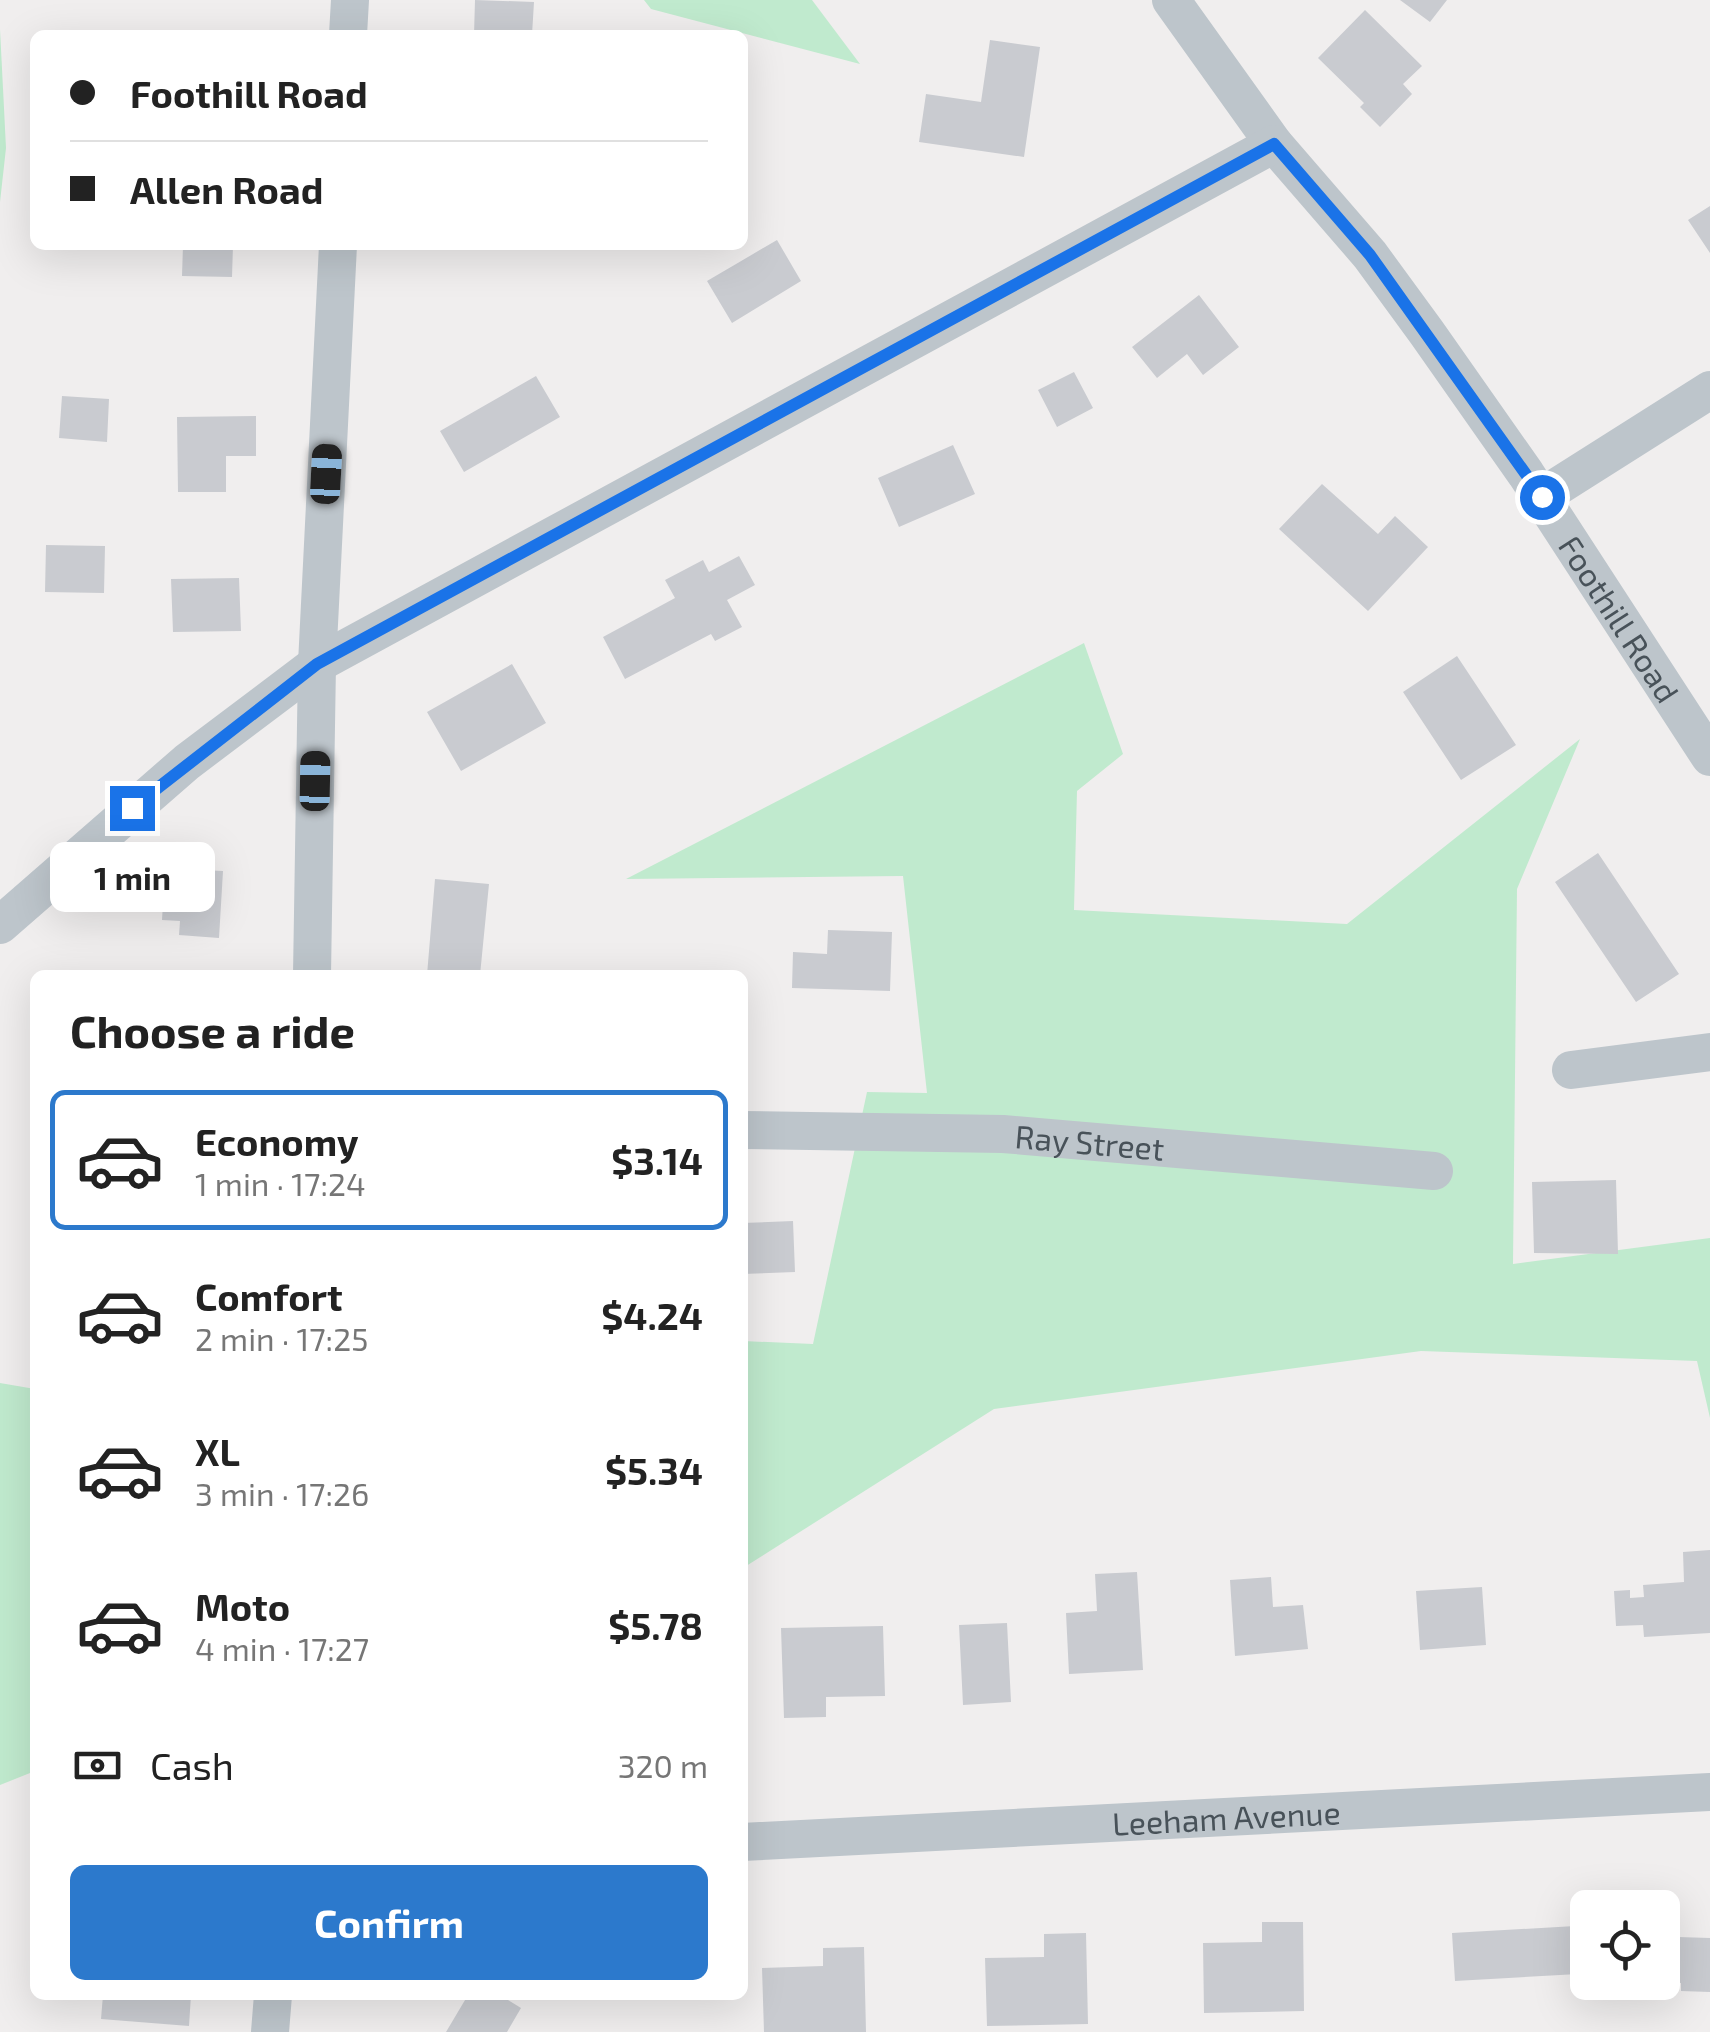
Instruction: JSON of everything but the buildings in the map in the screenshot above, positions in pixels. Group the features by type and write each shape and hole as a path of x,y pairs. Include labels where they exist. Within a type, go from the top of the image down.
{"street":[{"path":"348,30 350,0"},
{"name":"Foothill Road","path":"1171,0 1274,144 1370,255 1542,497 1710,757"},
{"path":"0,924 188,762 317,664 1274,144"},
{"path":"312,970 317,664 338,250"},
{"path":"1542,497 1710,390"},
{"path":"1570,1070 1710,1052"},
{"name":"Ray Street","path":"748,1130 1004,1134 1434,1171"},
{"name":"Leeham Avenue","path":"748,1842 1710,1792"},
{"path":"270,2032 273,2000"}],"green space":[{"path":"644,0 812,0 860,64 748,35 748,30 731,30 651,9"},
{"path":"0,29 6,148 0,202"},
{"path":"1084,643 1123,754 1077,791 1074,910 1347,924 1580,739 1517,889 1513,1264 1710,1238 1710,1418 1697,1361 1421,1351 994,1409 748,1565 748,1341 813,1344 867,1092 927,1093 903,876 626,879"},
{"path":"0,1383 30,1388 30,1773 0,1785"}],"route":[{"path":"132,808 317,664 1274,144 1370,255 1542,497"}]}
